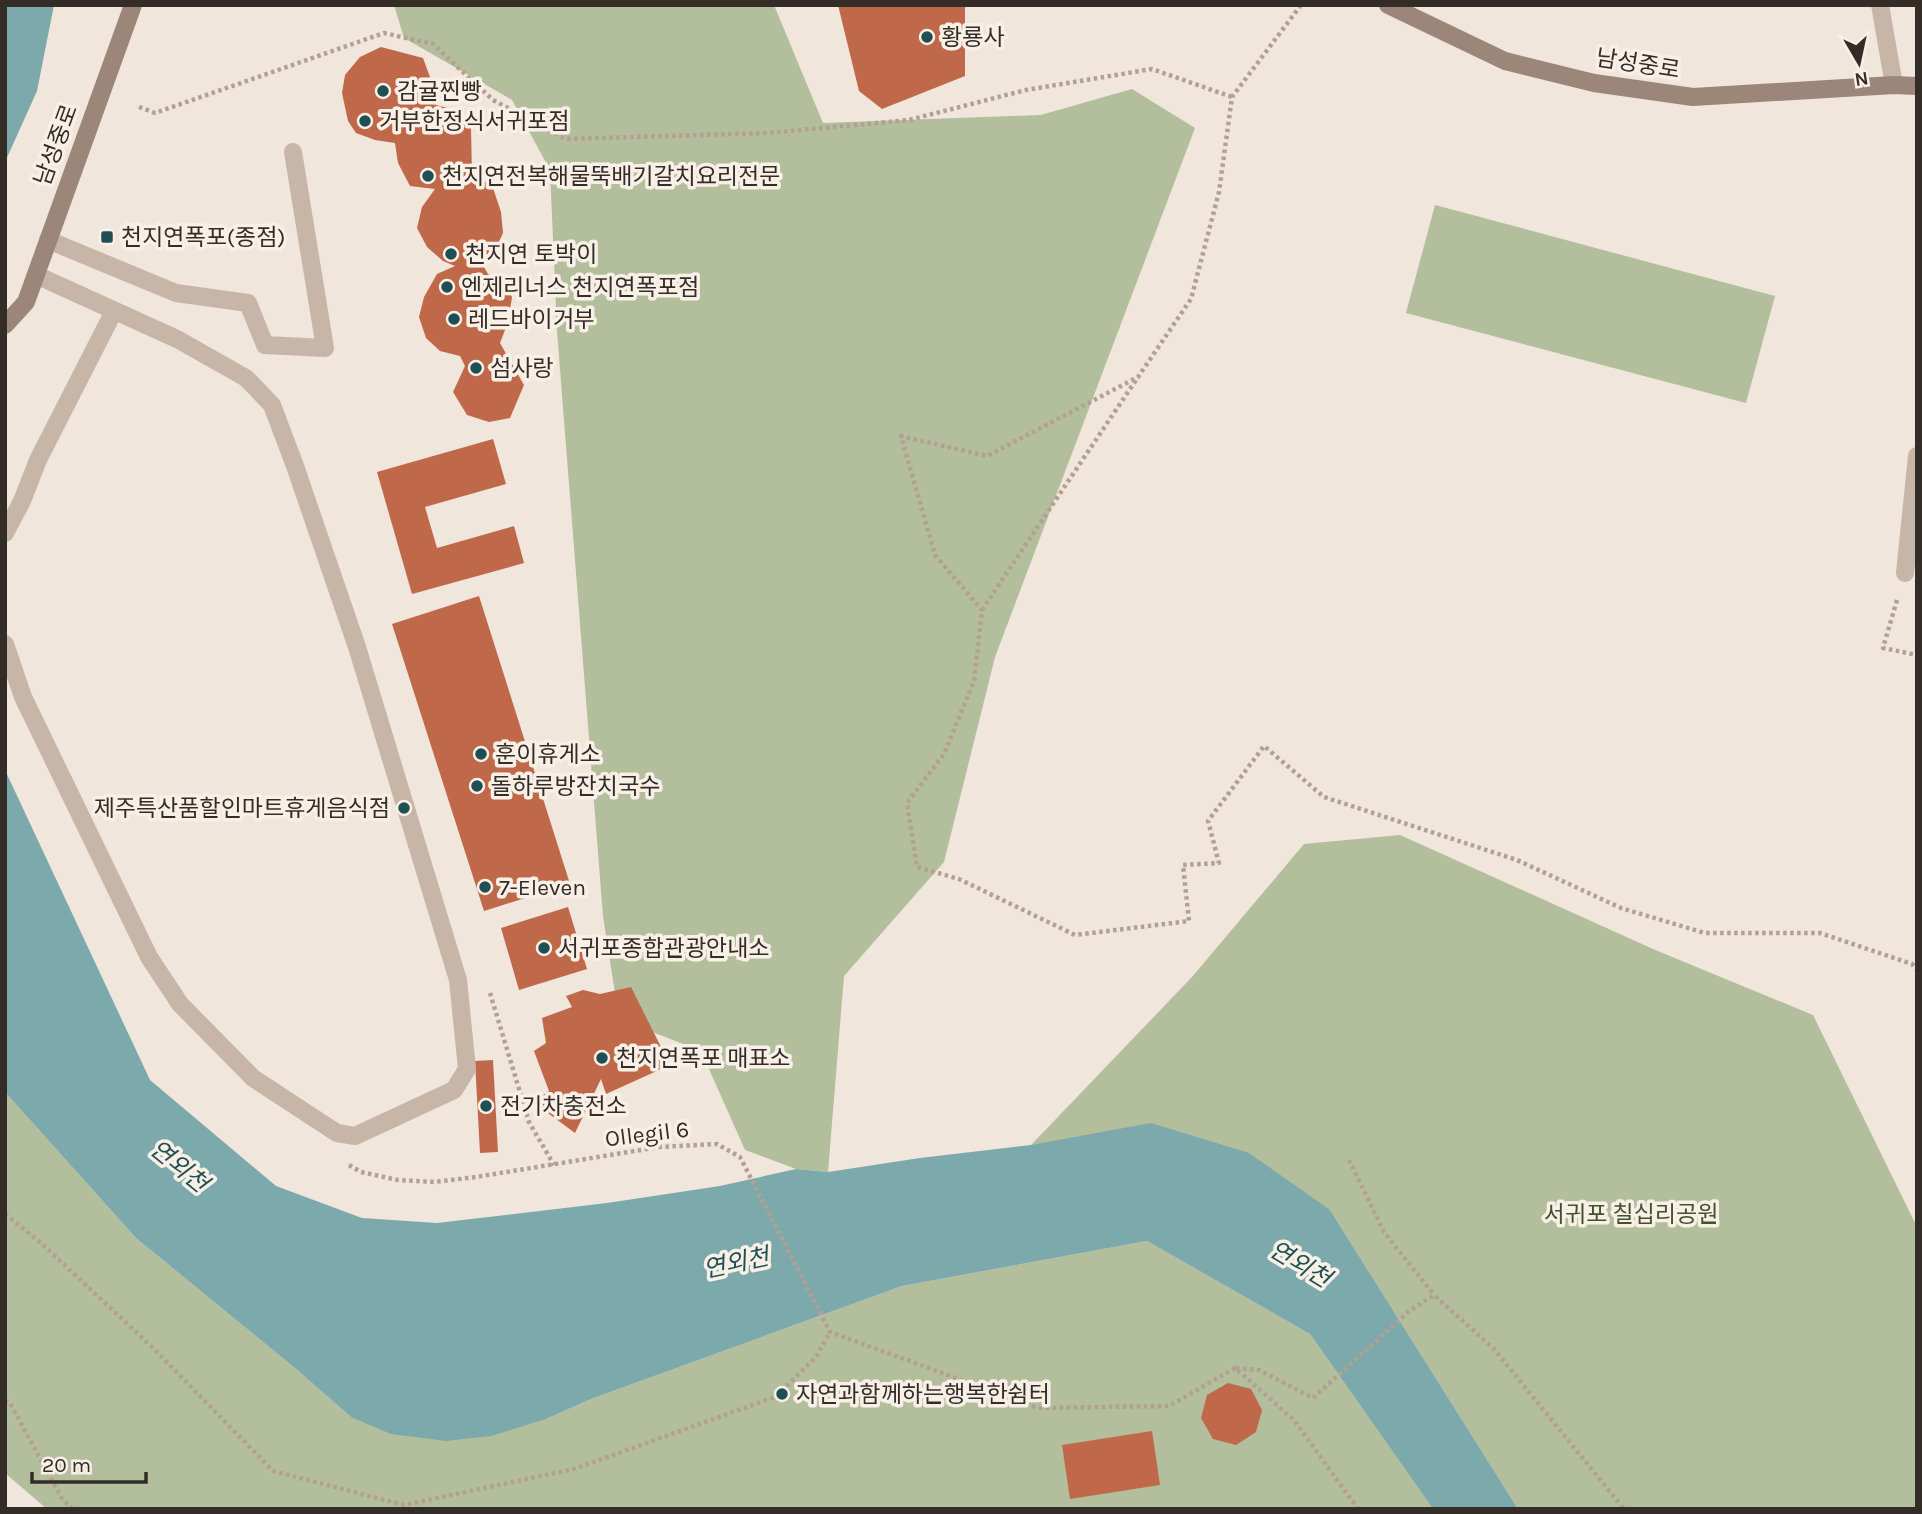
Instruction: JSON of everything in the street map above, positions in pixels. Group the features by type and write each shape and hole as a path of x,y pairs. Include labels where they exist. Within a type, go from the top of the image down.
{"street":[{"name":"남성중로","path":"5,325 26,302 133,5"},
{"name":"남성중로","path":"1388,5 1504,61 1594,83 1693,97 1894,85 1917,86"},
{"path":"1880,5 1894,85"},
{"path":"48,240 176,293 248,303 265,345 325,348 293,152"},
{"path":"5,644 23,697 149,957 180,1004 253,1078 337,1133 355,1136 454,1090 467,1069 458,980 357,647 272,405 246,378 177,339 36,275"},
{"path":"5,533 22,501 38,460 114,311"},
{"path":"1905,573 1917,456"}],"path":[{"path":"1301,5 1232,97 1219,192 1191,299 982,610 974,681 944,754 906,803 917,867 959,879 1075,935 1189,921 1182,865 1219,863 1208,821 1264,746 1324,796 1517,860 1620,908 1705,933 1820,933 1912,964 1917,970"},
{"path":"139,107 155,113 384,33 433,44 493,100 565,139 768,133 909,120 1026,90 1152,69 1232,97"},
{"path":"982,610 935,555 901,436 987,456 1138,377"},
{"path":"1905,573 1884,648 1917,655"},
{"name":"Ollegil 6","path":"554,1165 659,1147 718,1144 740,1157 830,1332"},
{"path":"1349,1160 1384,1233 1434,1295 1494,1349 1624,1509"},
{"path":"5,1214 40,1242 153,1348 273,1471 404,1505 574,1469 775,1397 816,1357 830,1332 1038,1408 1169,1406 1235,1368 1259,1370 1312,1398 1408,1312 1434,1295"},
{"path":"1235,1368 1294,1420 1358,1509"},
{"path":"5,1400 10,1403 61,1497 72,1509"}],"green space":[{"path":"394,5 774,5 823,123 1041,115 1132,89 1195,128 995,657 944,862 844,976 828,1172 796,1169 745,1150 701,1051 619,1019 603,916 557,331 550,170 512,100 404,38"},
{"path":"1435,205 1775,296 1746,403 1406,313"},
{"name":"서귀포 칠십리공원","path":"1400,835 1653,949 1813,1015 1917,1227 1917,1509 1518,1509 1330,1210 1031,1145 1192,977 1304,844"},
{"path":"5,1092 136,1238 351,1417 546,1419 591,1399 902,1286 1147,1241 1310,1334 1433,1509 47,1509 5,1473"}],"water":[{"path":"5,5 54,5 37,91 5,162"},
{"name":"연외천","path":"5,770 150,1080 276,1186 362,1218 437,1223 607,1203 720,1186 796,1169 828,1172 1031,1145 1151,1123 1249,1153 1330,1210 1518,1509 1433,1509 1310,1334 1147,1241 902,1286 591,1399 546,1419 491,1436 446,1441 391,1434 351,1417 136,1238 5,1092"}],"building":[{"path":"838,5 965,5 965,76 882,109 859,91"},
{"path":"381,47 423,58 436,105 455,110 471,128 472,176 492,185 501,212 503,233 484,267 488,274 502,282 512,297 508,322 500,343 524,385 510,418 489,422 467,415 453,392 465,366 460,356 440,351 426,338 419,317 424,297 437,274 455,266 443,261 427,247 417,228 422,207 435,189 410,186 398,163 395,143 356,133 348,121 342,93 345,75 360,57"},
{"path":"493,439 506,484 425,507 437,548 514,526 524,563 412,594 377,472"},
{"name":"훈이휴게소","path":"479,596 570,884 484,911 392,624"},
{"name":"서귀포종합관광안내소","path":"568,907 587,969 519,990 501,928"},
{"name":"천지연폭포 매표소","path":"631,987 670,1065 606,1094 601,1079 575,1133 533,1102 549,1091 534,1051 546,1043 542,1018 572,1007 566,996 583,990 600,994"},
{"name":"전기차충전소","path":"493,1060 498,1152 480,1153 475,1061"},
{"path":"1228,1383 1251,1389 1262,1410 1256,1432 1236,1445 1213,1439 1201,1418 1207,1395"},
{"path":"1152,1431 1160,1485 1070,1499 1062,1445"}],"place":[{"name":"황룡사","path":"927,37"},
{"name":"감귤찐빵","path":"383,91"},
{"name":"거부한정식서귀포점","path":"365,121"},
{"name":"천지연전복해물뚝배기갈치요리전문","path":"428,176"},
{"name":"천지연폭포(종점)","path":"107,237"},
{"name":"천지연 토박이","path":"451,254"},
{"name":"엔제리너스 천지연폭포점","path":"447,287"},
{"name":"레드바이거부","path":"454,319"},
{"name":"섬사랑","path":"476,368"},
{"name":"훈이휴게소","path":"481,754"},
{"name":"돌하루방잔치국수","path":"477,786"},
{"name":"제주특산품할인마트휴게음식점","path":"404,808"},
{"name":"7-Eleven","path":"485,887"},
{"name":"서귀포종합관광안내소","path":"544,948"},
{"name":"천지연폭포 매표소","path":"602,1058"},
{"name":"전기차충전소","path":"486,1106"},
{"name":"자연과함께하는행복한쉼터","path":"782,1394"}]}
